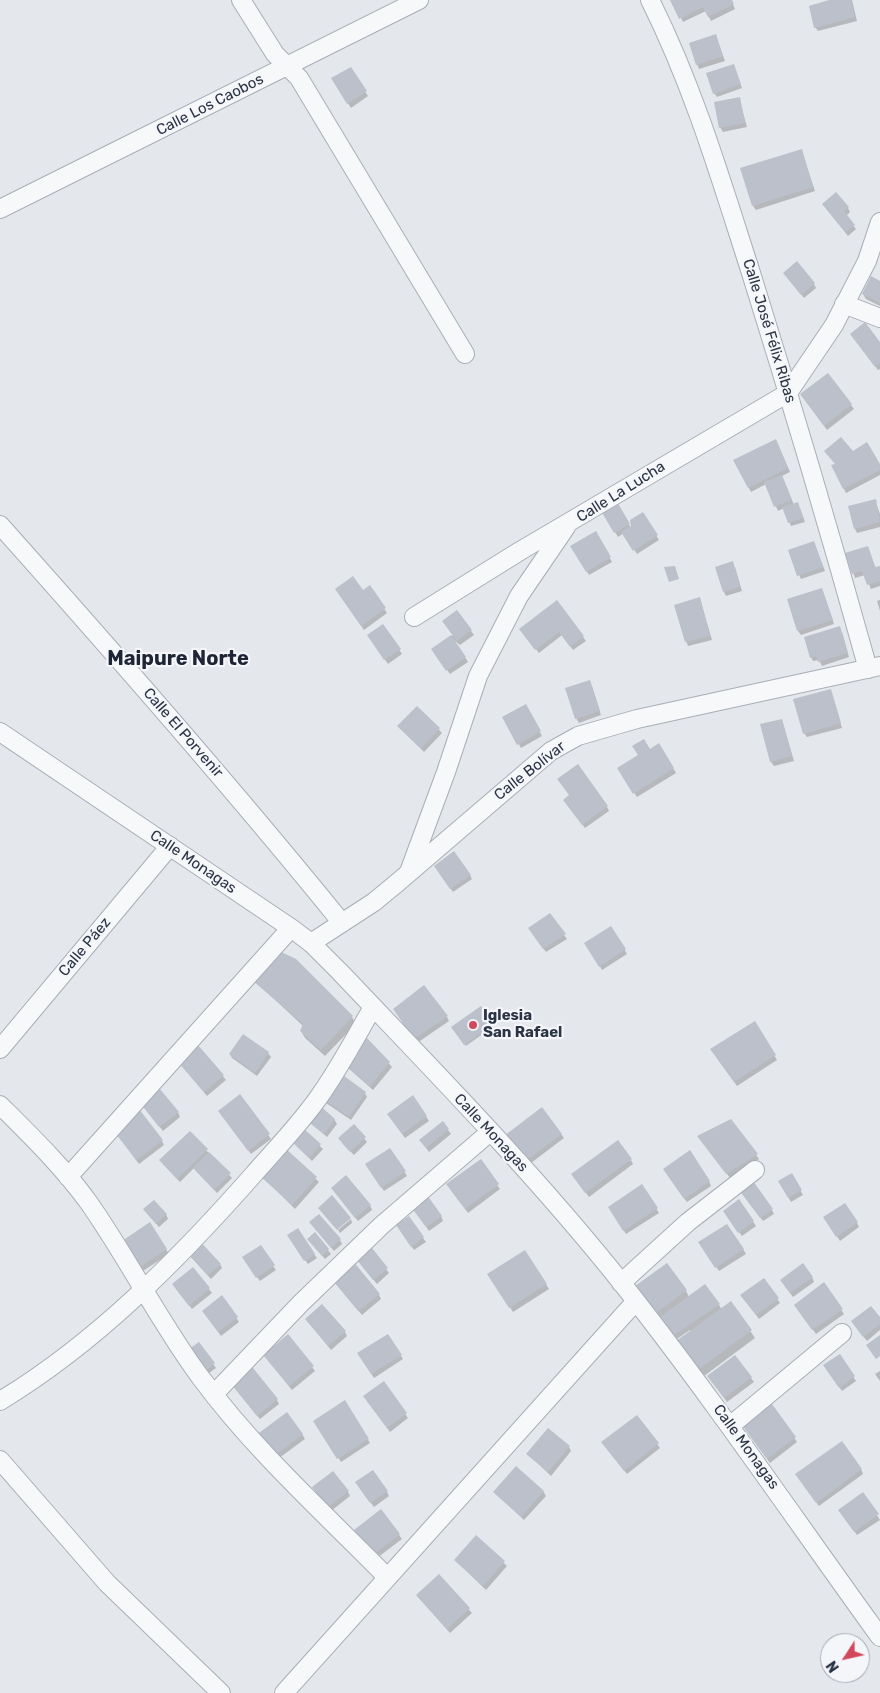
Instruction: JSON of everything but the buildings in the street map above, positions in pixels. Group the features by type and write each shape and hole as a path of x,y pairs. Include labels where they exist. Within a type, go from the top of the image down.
{"street":[{"path":"241,0 275,54 299,78 465,354"},
{"name":"Calle Los Caobos","path":"0,209 419,0"},
{"name":"Calle José Félix Ribas","path":"650,0 688,82 709,140 874,667"},
{"name":"Calle La Lucha","path":"408,874 446,772 478,676 519,596 568,525 670,462 788,394 834,325 866,261 880,222"},
{"path":"844,304 880,318"},
{"name":"Calle El Porvenir","path":"0,525 226,782 342,923"},
{"path":"414,617 520,551 568,525"},
{"name":"Calle Bolívar","path":"311,943 374,902 544,756 578,736 637,719 874,667"},
{"name":"Calle Monagas","path":"0,732 311,943 554,1201 636,1301 730,1426 880,1637"},
{"name":"Calle Páez","path":"0,1049 170,846"},
{"path":"68,1177 265,960 291,928"},
{"path":"0,1401 44,1372 78,1346 143,1288 234,1196 316,1102 373,1007"},
{"path":"0,1105 68,1177 88,1203 181,1350 214,1394 250,1436 388,1577"},
{"path":"214,1394 301,1303 382,1225 490,1132"},
{"path":"621,1283 688,1222 755,1170"},
{"path":"284,1693 636,1301"},
{"path":"730,1426 842,1333"},
{"path":"0,1460 108,1583 221,1693"}],"place":[{"name":"Iglesia San Rafael","path":"473,1025"}],"district":[{"name":"Maipure Norte","path":"178,659"}]}
